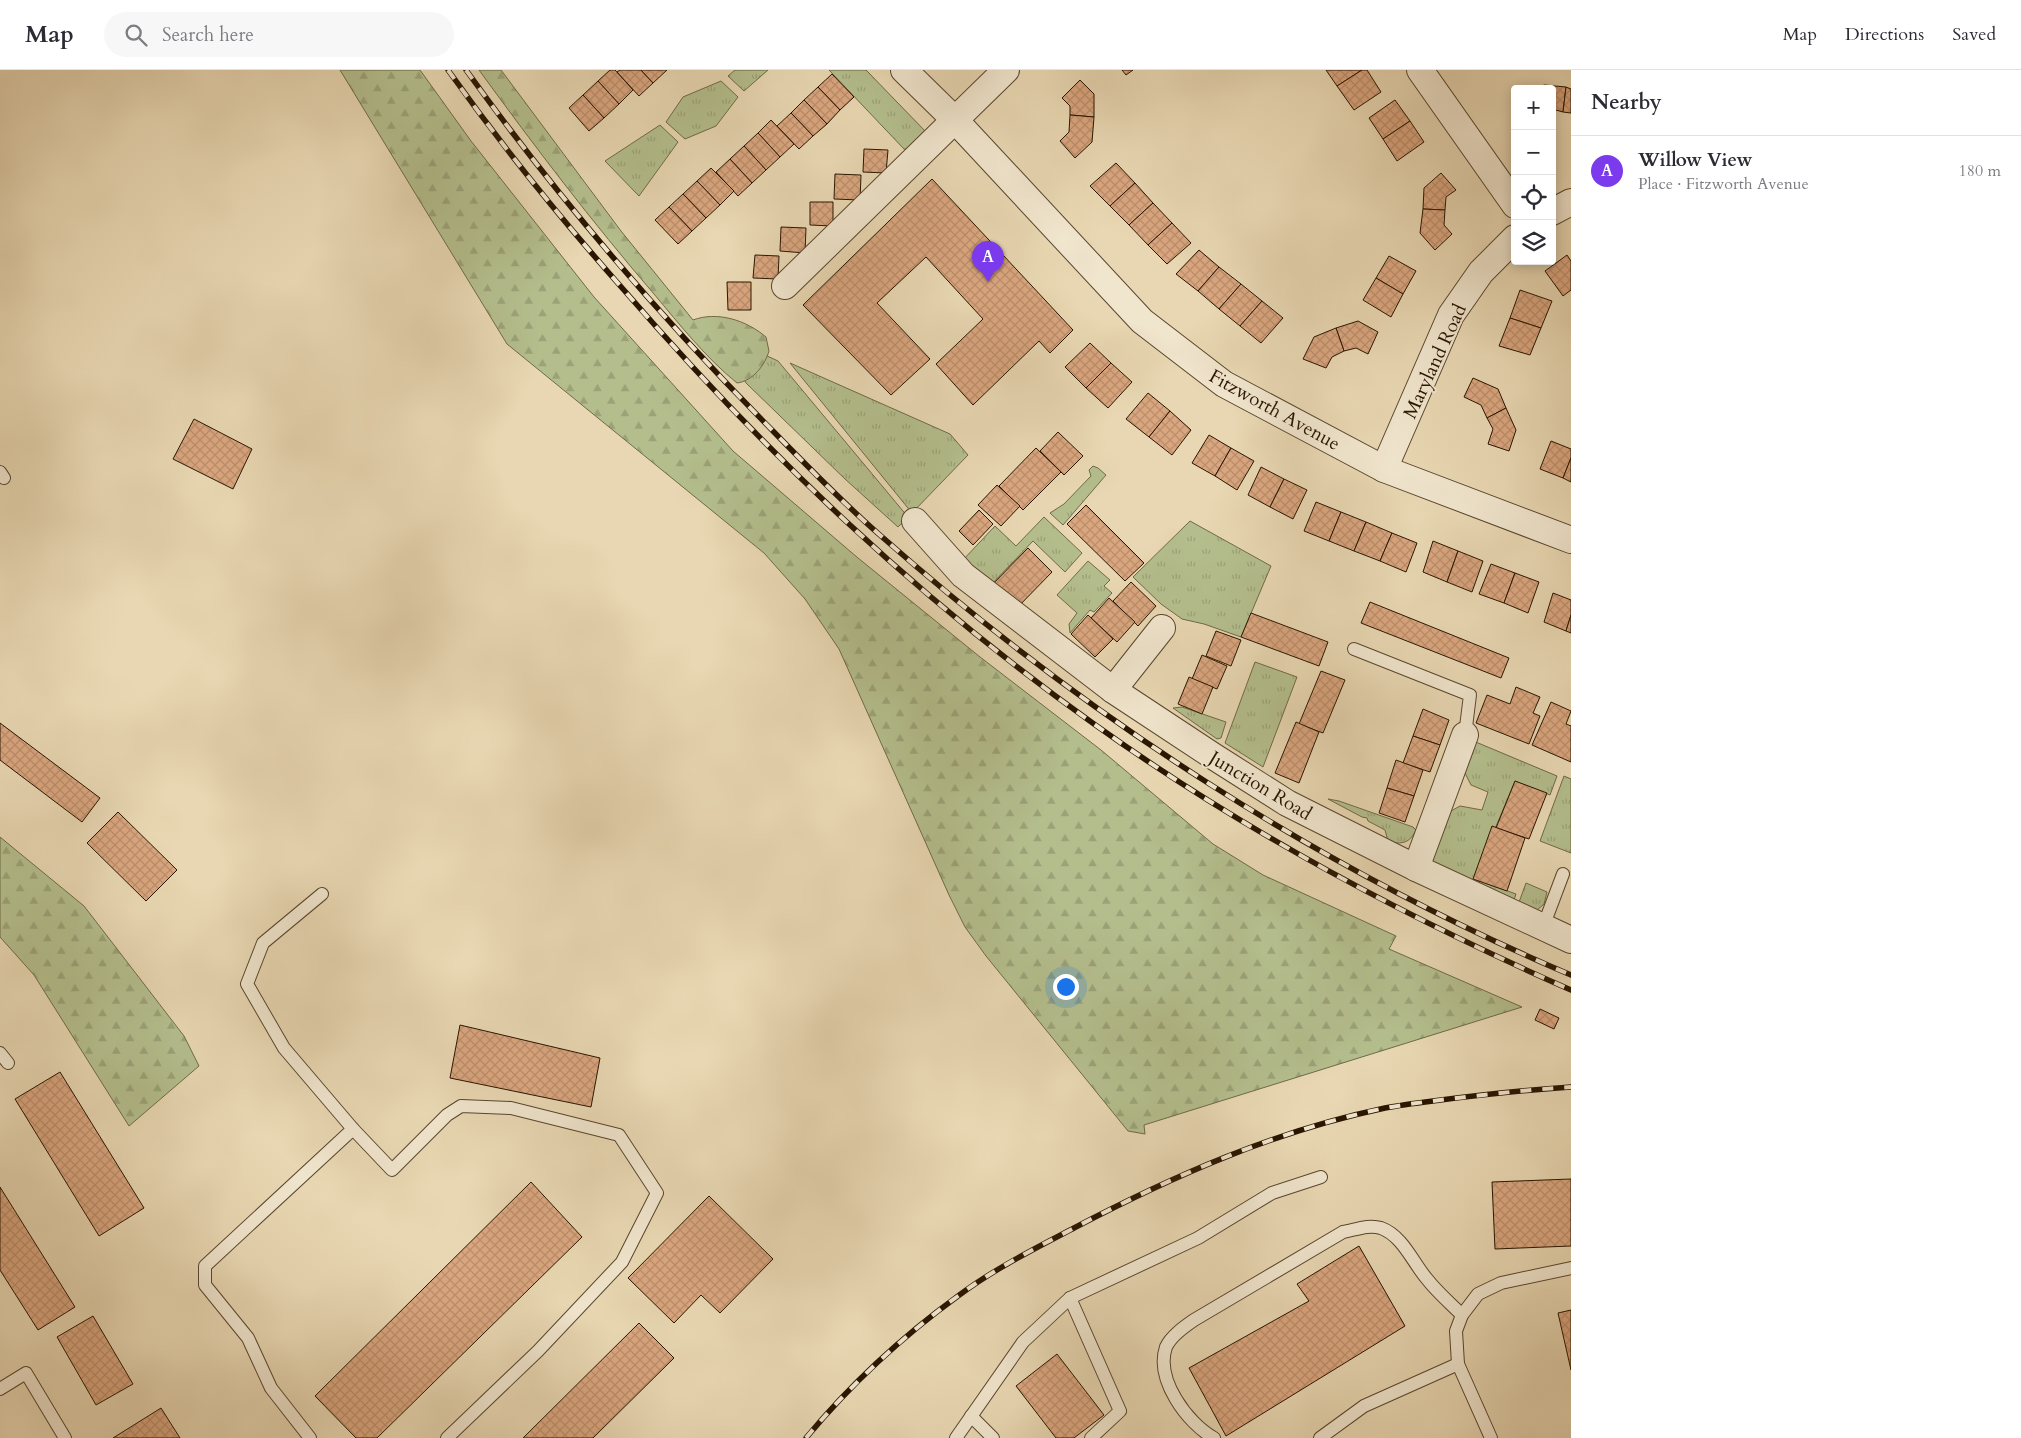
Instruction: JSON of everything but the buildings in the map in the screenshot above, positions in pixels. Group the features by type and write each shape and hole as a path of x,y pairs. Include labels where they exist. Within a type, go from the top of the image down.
{"street":[{"name":"Fitzworth Avenue","path":"904,70 954,119 1142,321 1224,384 1384,469 1571,540"},
{"path":"785,286 1006,70"},
{"path":"1420,70 1511,199"},
{"path":"1556,210 1571,202"},
{"name":"Maryland Road","path":"1384,469 1451,315 1481,272 1511,242"},
{"name":"Junction Road","path":"915,521 963,575 1113,690 1287,803 1416,868 1571,940"},
{"path":"1113,690 1162,628"},
{"path":"1416,868 1465,735"}],"lane":[{"path":"1354,648 1470,695 1465,735"},
{"path":"1544,927 1563,874"},
{"path":"322,894 263,943 247,984 284,1048 353,1129 392,1170 446,1115 461,1106 511,1108 619,1135 657,1193 622,1262 538,1351 447,1438"},
{"path":"0,1053 8,1063"},
{"path":"310,1438 271,1388 248,1338 205,1285 205,1266 353,1129"},
{"path":"956,1438 1023,1342 1070,1298 1198,1238 1272,1193 1321,1177"},
{"path":"1214,1438 1190,1417 1175,1398 1163,1365 1167,1346 1175,1335 1194,1320 1343,1232 1368,1227 1382,1229 1393,1236 1407,1250 1425,1278 1438,1293 1462,1315"},
{"path":"1491,1438 1458,1364 1456,1331 1462,1315 1478,1294 1501,1282 1571,1268"},
{"path":"1070,1298 1120,1411 1092,1438"},
{"path":"1320,1438 1364,1406 1458,1364"},
{"path":"0,1389 26,1373 65,1438"},
{"path":"971,1416 994,1438"}],"green space":[{"path":"340,70 420,70 471,141 594,297 733,451 858,558 980,657 1101,750 1213,844 1263,875 1396,936 1389,949 1522,1007 1144,1125 1145,1134 1128,1131 986,956 965,927 839,649 805,599 764,553 507,344"},
{"path":"479,70 501,70 621,231 693,320 712,316 731,319 750,326 766,337 769,351 765,362 758,372 743,382 737,383 694,341 586,212"},
{"path":"735,70 768,70 744,91 728,76"},
{"path":"829,70 866,70 927,133 914,149 904,149"},
{"path":"721,81 738,97 716,126 685,139 666,122 683,97"},
{"path":"660,125 678,142 639,196 605,161"},
{"path":"763,354 778,361 908,517 898,527 845,479 746,383 743,378"},
{"path":"790,363 950,434 968,455 912,513"},
{"path":"1093,466 1106,475 1063,525 1050,513 1064,504 1091,476 1089,470"},
{"path":"1044,517 1082,553 1065,572 1033,541 990,586 963,560 995,526 1016,546"},
{"path":"1190,521 1271,566 1241,637 1204,624 1182,619 1161,604 1133,577"},
{"path":"1088,561 1110,580 1104,586 1112,593 1094,612 1090,610 1070,633 1069,624 1077,613 1057,595"},
{"path":"1255,662 1297,677 1263,767 1225,743"},
{"path":"1182,707 1226,722 1221,738 1217,739 1173,708"},
{"path":"1471,740 1557,776 1550,795 1515,781 1474,879 1516,894 1513,903 1432,863 1432,851 1451,811 1460,806 1482,810 1488,792 1471,785 1465,773"},
{"path":"1564,776 1571,779 1571,853 1540,841"},
{"path":"1328,799 1339,801 1413,827 1416,830 1411,838 1405,842 1388,841 1385,830 1368,821 1367,818"},
{"path":"0,837 84,906 184,1036 199,1066 129,1126 34,975 0,937"},
{"path":"1526,883 1547,892 1544,904 1536,911 1518,905"}],"railway":[{"path":"448,70 489,126 555,209 677,350 845,521 966,626 1094,724 1150,763 1266,835 1386,902 1447,933 1571,990"},
{"path":"466,70 574,211 690,344 839,497 881,536 959,602 1040,666 1123,726 1208,783 1296,837 1386,887 1477,933 1571,975"},
{"path":"806,1438 878,1362 937,1311 958,1296 1014,1260 1111,1209 1187,1173 1264,1142 1304,1129 1385,1108 1502,1093 1571,1087"}],"place":[{"name":"Willow View","path":"988,282"}]}
